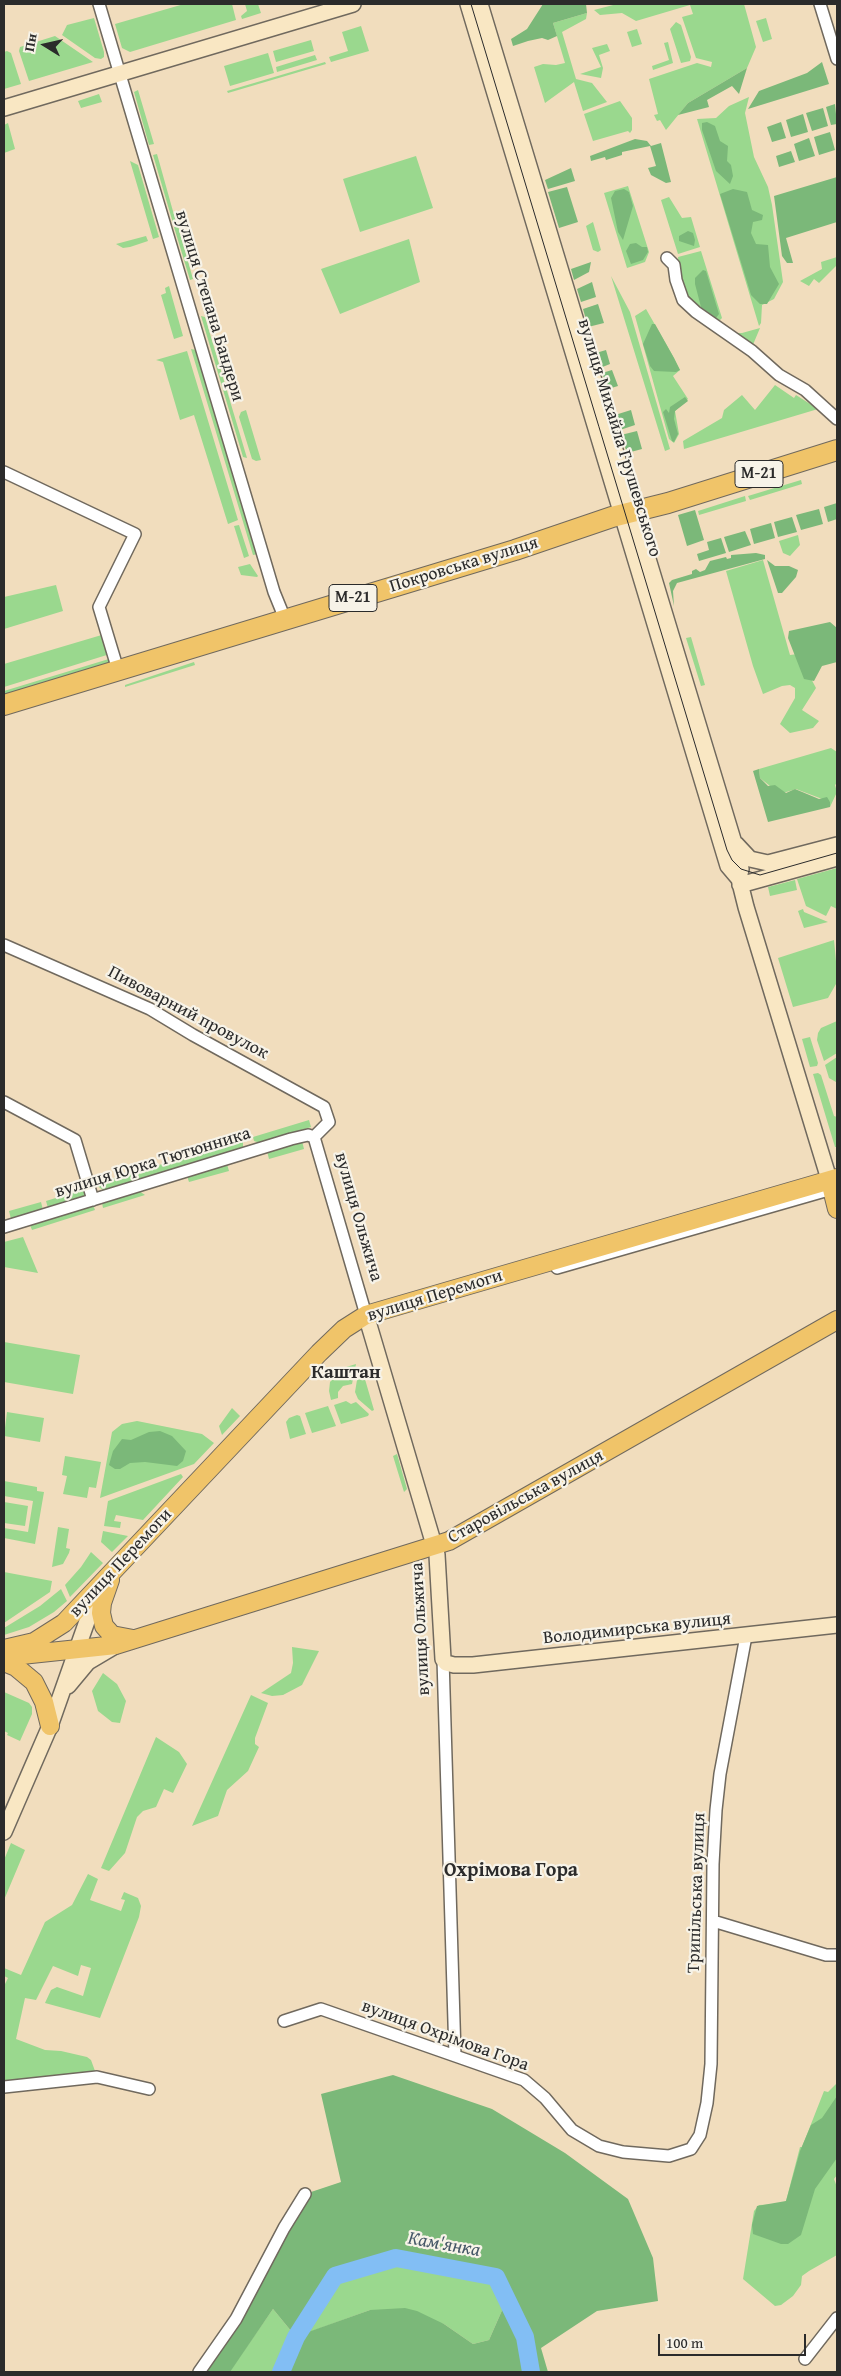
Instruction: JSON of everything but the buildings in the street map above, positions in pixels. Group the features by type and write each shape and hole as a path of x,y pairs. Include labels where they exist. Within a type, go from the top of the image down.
{"highway":[{"name":"Покровська вулиця","path":"4,705 837,450"}],"main road":[{"path":"4,108 353,4"},
{"name":"вулиця Михайла Грушевського","path":"468,4 734,843 741,869 740,882"},
{"name":"вулиця Михайла Грушевського","path":"480,4 728,866 740,882 834,1184"},
{"path":"734,843 750,859 768,863 837,845"},
{"path":"740,882 837,858"},
{"path":"834,1184 837,1208"},
{"name":"вулиця Перемоги","path":"4,1656 49,1634 79,1609 319,1353 344,1329 368,1319 834,1184"},
{"name":"вулиця Ольжича","path":"368,1319 439,1566 443,1659"},
{"name":"Старовільська вулиця","path":"4,1656 76,1651 116,1645 449,1541 837,1320"},
{"path":"113,1572 105,1592 101,1613 107,1631 118,1637 135,1640"},
{"path":"4,1832 50,1726 92,1607 113,1572"},
{"name":"Володимирська вулиця","path":"443,1659 454,1665 473,1665 837,1625"},
{"path":"56,1707 82,1668 93,1658 116,1645"},
{"path":"4,1656 34,1682 44,1702 50,1726"}],"street":[{"name":"вулиця Степана Бандери","path":"99,4 274,592 285,619"},
{"path":"820,4 837,60"},
{"path":"667,258 674,266 676,280 684,300 696,312 752,351 779,375 805,390 837,419"},
{"path":"4,472 135,534 99,607 118,670"},
{"name":"Пивоварний провулок","path":"4,944 150,1009 193,1035 324,1107"},
{"path":"4,1102 75,1140 93,1200"},
{"name":"вулиця Ольжича","path":"324,1107 329,1122 314,1137 368,1319"},
{"name":"вулиця Юрка Тютюнника","path":"4,1227 291,1139 308,1135 314,1137"},
{"name":"вулиця Перемоги","path":"4,1656 32,1650 50,1642 73,1625 336,1346 368,1319"},
{"name":"Трипільська вулиця","path":"691,2149 697,2142 703,2126 711,2064 713,1864 720,1774 746,1636"},
{"name":"вулиця Ольжича","path":"443,1659 455,2055"},
{"path":"712,1921 826,1955 837,1955"},
{"name":"вулиця Охрімова Гора","path":"284,2022 321,2009 524,2080 545,2098 578,2134 599,2146 623,2152 669,2156 691,2149"},
{"path":"4,2088 97,2077 149,2088"},
{"path":"199,2372 236,2319 284,2228 305,2194"},
{"path":"805,2359 837,2318"}],"green space":[{"path":"184,4 232,4 236,20 130,52 122,48 115,24"},
{"path":"245,4 258,4 261,13 242,19 241,16 247,11"},
{"path":"543,4 586,4 587,13 553,23 557,36 548,40 542,38 513,46 511,39 527,29"},
{"path":"617,4 744,4 756,47 747,68 688,103 666,130 660,120 657,121 654,115 658,114 649,79 697,63 711,67 712,62 696,58 682,17 693,14 690,5 636,21 622,13 600,15 594,10"},
{"path":"587,13 586,19 562,32 576,79 592,83 607,102 583,111 574,82 545,103 534,67 543,64 556,65 565,63 553,23"},
{"path":"94,18 104,52 104,57 101,59 95,58 62,35 67,25"},
{"path":"766,18 772,39 763,42 756,21"},
{"path":"676,22 681,25 691,57 690,61 681,63 670,29"},
{"path":"361,26 369,51 331,62 329,57 348,51 342,32"},
{"path":"637,29 642,44 632,47 627,32"},
{"path":"55,36 93,62 29,81 19,51 20,47"},
{"path":"311,40 314,51 276,62 273,51"},
{"path":"668,42 673,63 653,70 652,66 669,60 664,43"},
{"path":"607,44 610,51 599,55 603,68 601,78 580,74 601,67 592,48"},
{"path":"4,52 11,53 21,84 4,89"},
{"path":"268,53 274,73 230,86 224,66"},
{"path":"315,55 317,60 277,72 276,67"},
{"path":"325,62 326,64 228,93 227,91"},
{"path":"822,62 829,84 748,109 759,91 807,73"},
{"path":"747,68 739,94 732,86 707,100 709,107 678,115 688,103"},
{"path":"138,90 154,144 149,145 134,92"},
{"path":"99,94 102,102 81,108 78,101"},
{"path":"749,97 745,113 754,157 768,187 783,282 774,299 762,305 761,323 759,326 697,119 716,118 729,106"},
{"path":"620,101 632,118 632,130 630,133 628,131 593,141 584,114"},
{"path":"835,104 837,124 831,125 826,107"},
{"path":"823,108 828,126 812,131 806,113"},
{"path":"803,114 808,132 791,137 786,120"},
{"path":"707,122 715,126 720,141 728,146 727,161 731,165 733,176 730,184 716,171 702,130 702,123"},
{"path":"781,122 786,138 772,142 767,127"},
{"path":"8,123 15,149 4,153 4,125"},
{"path":"830,132 835,150 819,155 814,137"},
{"path":"809,138 815,156 799,161 794,144"},
{"path":"635,139 647,141 651,146 661,143 671,182 666,183 651,175 648,168 656,166 650,146 622,152 622,155 606,160 605,157 591,161 590,156"},
{"path":"791,151 795,162 779,167 776,156"},
{"path":"157,154 176,222 173,223 153,155"},
{"path":"416,156 433,208 360,232 343,179"},
{"path":"130,161 138,165 159,237 153,239"},
{"path":"571,168 575,181 548,189 545,180"},
{"path":"837,177 837,222 786,238 793,263 787,263 782,256 774,196"},
{"path":"628,186 649,252 645,262 627,268 604,193"},
{"path":"567,187 578,222 559,228 548,192"},
{"path":"624,189 629,192 633,206 623,240 618,232 611,198 615,191"},
{"path":"733,189 747,192 752,210 763,215 762,220 753,222 751,233 756,244 768,245 770,267 779,284 767,304 760,304 751,295 720,194"},
{"path":"669,197 682,218 691,217 700,247 678,254 661,200"},
{"path":"593,222 601,250 598,252 593,250 586,226"},
{"path":"178,226 193,279 190,280 174,227"},
{"path":"688,231 693,233 694,246 679,241 679,236"},
{"path":"146,236 148,241 130,247 123,248 116,244"},
{"path":"409,239 420,282 340,314 321,269"},
{"path":"636,243 642,247 647,247 648,252 643,260 631,264 626,251 630,244"},
{"path":"701,251 722,318 718,322 688,300 680,279 678,257"},
{"path":"837,257 837,265 819,283 814,279 809,286 800,281 822,269 821,262"},
{"path":"591,262 589,272 574,280 571,269"},
{"path":"703,270 706,271 719,314 716,318 701,307 695,278"},
{"path":"611,276 630,312 670,449 665,451"},
{"path":"592,282 596,297 581,302 577,289"},
{"path":"169,286 183,336 174,339 161,295 166,293 165,288"},
{"path":"598,304 604,323 588,327 583,309"},
{"path":"646,309 680,370 673,376 688,399 675,411 679,434 674,443 669,439 635,316"},
{"path":"201,316 205,317 247,458 243,457"},
{"path":"652,324 655,324 680,370 676,372 654,371 650,366 643,344"},
{"path":"760,328 752,347 735,333 742,333"},
{"path":"191,349 196,350 258,554 253,555"},
{"path":"606,350 610,364 600,368 596,353"},
{"path":"187,351 238,520 228,524 194,415 180,420 163,362 156,360"},
{"path":"612,370 618,386 608,389 602,373"},
{"path":"775,385 794,398 796,395 818,409 684,449 683,441 722,418 724,410 742,395 755,410"},
{"path":"685,397 688,401 675,411 674,419 678,434 674,442 672,441 663,412 666,409 669,413 670,407"},
{"path":"246,410 261,460 256,461 252,459 239,417 241,412"},
{"path":"631,410 635,425 620,430 615,415"},
{"path":"637,431 642,449 627,453 621,435"},
{"path":"801,480 802,484 750,500 748,496"},
{"path":"745,496 746,501 699,515 698,511"},
{"path":"837,503 837,519 828,522 824,507"},
{"path":"819,509 823,524 801,530 796,515"},
{"path":"695,510 704,540 687,546 678,515"},
{"path":"792,517 797,532 778,537 774,522"},
{"path":"771,523 775,538 754,544 750,529"},
{"path":"239,525 249,556 244,558 234,526"},
{"path":"745,531 751,545 729,552 724,537"},
{"path":"798,535 800,545 790,556 783,553 779,541"},
{"path":"721,538 726,553 699,561 697,554 709,550 707,542"},
{"path":"756,553 765,555 765,559 677,583 673,591 674,606 669,583 672,580 692,574 692,571 696,569 700,572 705,570 710,561 726,557 727,559 731,558 731,555"},
{"path":"763,560 790,655 798,654 816,688 802,710 819,721 813,728 790,733 780,724 795,698 795,688 790,685 782,686 763,694 753,666 726,571"},
{"path":"767,560 775,566 789,566 798,570 796,577 782,593 778,593"},
{"path":"250,564 257,577 241,575 238,567"},
{"path":"56,585 63,611 4,629 4,597"},
{"path":"830,622 837,628 837,662 822,666 814,681 804,679 788,638 789,631"},
{"path":"105,634 110,654 4,687 4,664"},
{"path":"691,637 705,685 701,686 686,638"},
{"path":"112,658 113,662 4,696 4,691"},
{"path":"194,662 195,665 125,687 125,685"},
{"path":"831,748 837,752 837,783 835,785 837,792 830,807 830,802 796,789 780,794 760,778 759,769"},
{"path":"759,769 760,778 768,786 775,785 786,793 795,789 819,799 827,797 830,807 768,822 753,771"},
{"path":"837,868 837,909 831,906 826,916 806,906 797,879"},
{"path":"795,880 797,890 770,896 768,887"},
{"path":"803,909 804,912 828,922 804,928 798,911"},
{"path":"834,940 837,972 836,984 828,998 793,1007 778,958"},
{"path":"837,1021 837,1053 824,1061 817,1040 818,1033 821,1028"},
{"path":"810,1037 818,1063 817,1066 810,1067 802,1039"},
{"path":"837,1057 836,1082 829,1078 825,1065"},
{"path":"818,1073 821,1075 834,1116 837,1117 837,1147 835,1147 813,1074"},
{"path":"309,1120 311,1127 260,1143 254,1141 253,1137"},
{"path":"243,1140 243,1148 104,1191 95,1184"},
{"path":"302,1141 304,1149 269,1159 267,1151"},
{"path":"227,1164 229,1171 189,1182 187,1176"},
{"path":"85,1189 87,1196 48,1208 46,1201"},
{"path":"139,1191 145,1195 103,1208 102,1203"},
{"path":"41,1202 43,1210 11,1219 9,1211"},
{"path":"93,1205 95,1210 32,1230 30,1225"},
{"path":"23,1237 38,1273 4,1267 4,1242"},
{"path":"4,1342 80,1355 73,1394 4,1382"},
{"path":"356,1364 352,1384 343,1386 338,1392 338,1398 331,1400 330,1382 343,1368"},
{"path":"359,1368 362,1369 374,1410 372,1411 358,1399 355,1392"},
{"path":"346,1401 351,1404 356,1402 369,1414 368,1416 341,1424 334,1405"},
{"path":"328,1406 336,1426 312,1433 305,1413"},
{"path":"232,1408 240,1416 222,1435 219,1426"},
{"path":"7,1412 44,1418 40,1442 4,1436"},
{"path":"297,1415 300,1416 306,1434 290,1439 286,1422 289,1418"},
{"path":"137,1421 202,1434 214,1443 194,1464 100,1498 112,1432 122,1424"},
{"path":"160,1431 172,1436 186,1451 183,1461 177,1466 145,1462 130,1463 120,1469 115,1469 109,1465 113,1451 122,1439 131,1440 149,1432"},
{"path":"397,1454 407,1489 404,1492 393,1456"},
{"path":"65,1456 101,1462 96,1488 89,1487 87,1498 63,1494 67,1476 62,1475"},
{"path":"181,1474 183,1477 143,1520 116,1515 114,1521 121,1522 120,1528 104,1526 108,1501"},
{"path":"4,1481 37,1487 37,1491 44,1492 35,1544 4,1538 4,1528 28,1532 33,1501 4,1496"},
{"path":"4,1502 28,1506 25,1526 4,1523"},
{"path":"58,1527 69,1529 66,1548 70,1549 63,1564 52,1567"},
{"path":"103,1531 128,1536 112,1552 101,1542"},
{"path":"91,1552 103,1563 70,1597 65,1585"},
{"path":"4,1572 52,1581 50,1592 4,1623"},
{"path":"61,1589 67,1601 54,1612 29,1627 4,1635 4,1628 40,1606"},
{"path":"292,1647 319,1651 302,1685 283,1695 272,1696 261,1693 291,1673 293,1663"},
{"path":"103,1673 117,1684 126,1701 120,1723 112,1722 98,1711 92,1691"},
{"path":"4,1692 29,1703 32,1707 32,1714 20,1741 7,1735 8,1733 4,1731"},
{"path":"251,1695 268,1703 255,1738 255,1744 259,1747 248,1771 227,1790 218,1816 192,1826"},
{"path":"156,1737 179,1752 187,1764 173,1793 164,1789 156,1807 143,1811 137,1817 125,1853 109,1871 101,1868"},
{"path":"11,1843 25,1850 4,1900 4,1860"},
{"path":"88,1874 98,1879 90,1900 121,1911 125,1900 121,1899 124,1892 138,1898 141,1906 139,1917 100,2018 45,2003 51,1990 57,1987 83,1996 91,1968 81,1965 78,1976 53,1966 36,2000 25,1998 16,2039 45,2050 61,2051 87,2057 91,2060 95,2071 4,2083 4,1986 8,1978 4,1976 4,1968 21,1975 45,1922 72,1905"},
{"path":"393,2075 492,2109 565,2153 628,2199 653,2258 658,2301 597,2311 541,2348 548,2372 281,2372 296,2337 273,2309 230,2372 199,2372 305,2194 341,2182 321,2094","holes":["396,2258 496,2277 507,2299 489,2340 473,2344 444,2324 417,2311 405,2308 370,2310 297,2336 335,2276"]},
{"path":"837,2083 837,2175 834,2179 837,2187 837,2255 802,2276 801,2285 793,2296 781,2305 775,2306 743,2279 754,2211 759,2205 781,2204 786,2201 800,2147 802,2147 824,2091 828,2092"},
{"path":"837,2096 837,2158 815,2189 801,2235 788,2244 781,2244 753,2234 752,2225 757,2206 786,2201 800,2151 811,2125 822,2118"},
{"path":"396,2258 496,2277 507,2299 489,2340 473,2344 444,2324 370,2310 296,2337 335,2276"},
{"path":"273,2309 296,2337 281,2372 229,2372"}],"waterway":[{"name":"Кам'янка","path":"281,2372 296,2337 335,2276 396,2258 496,2277 525,2337 531,2372"}],"tram line":[{"path":"471,4 727,850 732,860 741,869 760,875 837,853"}],"district":[{"name":"Каштан","path":"346,1373"},
{"name":"Охрімова Гора","path":"511,1871"}]}
